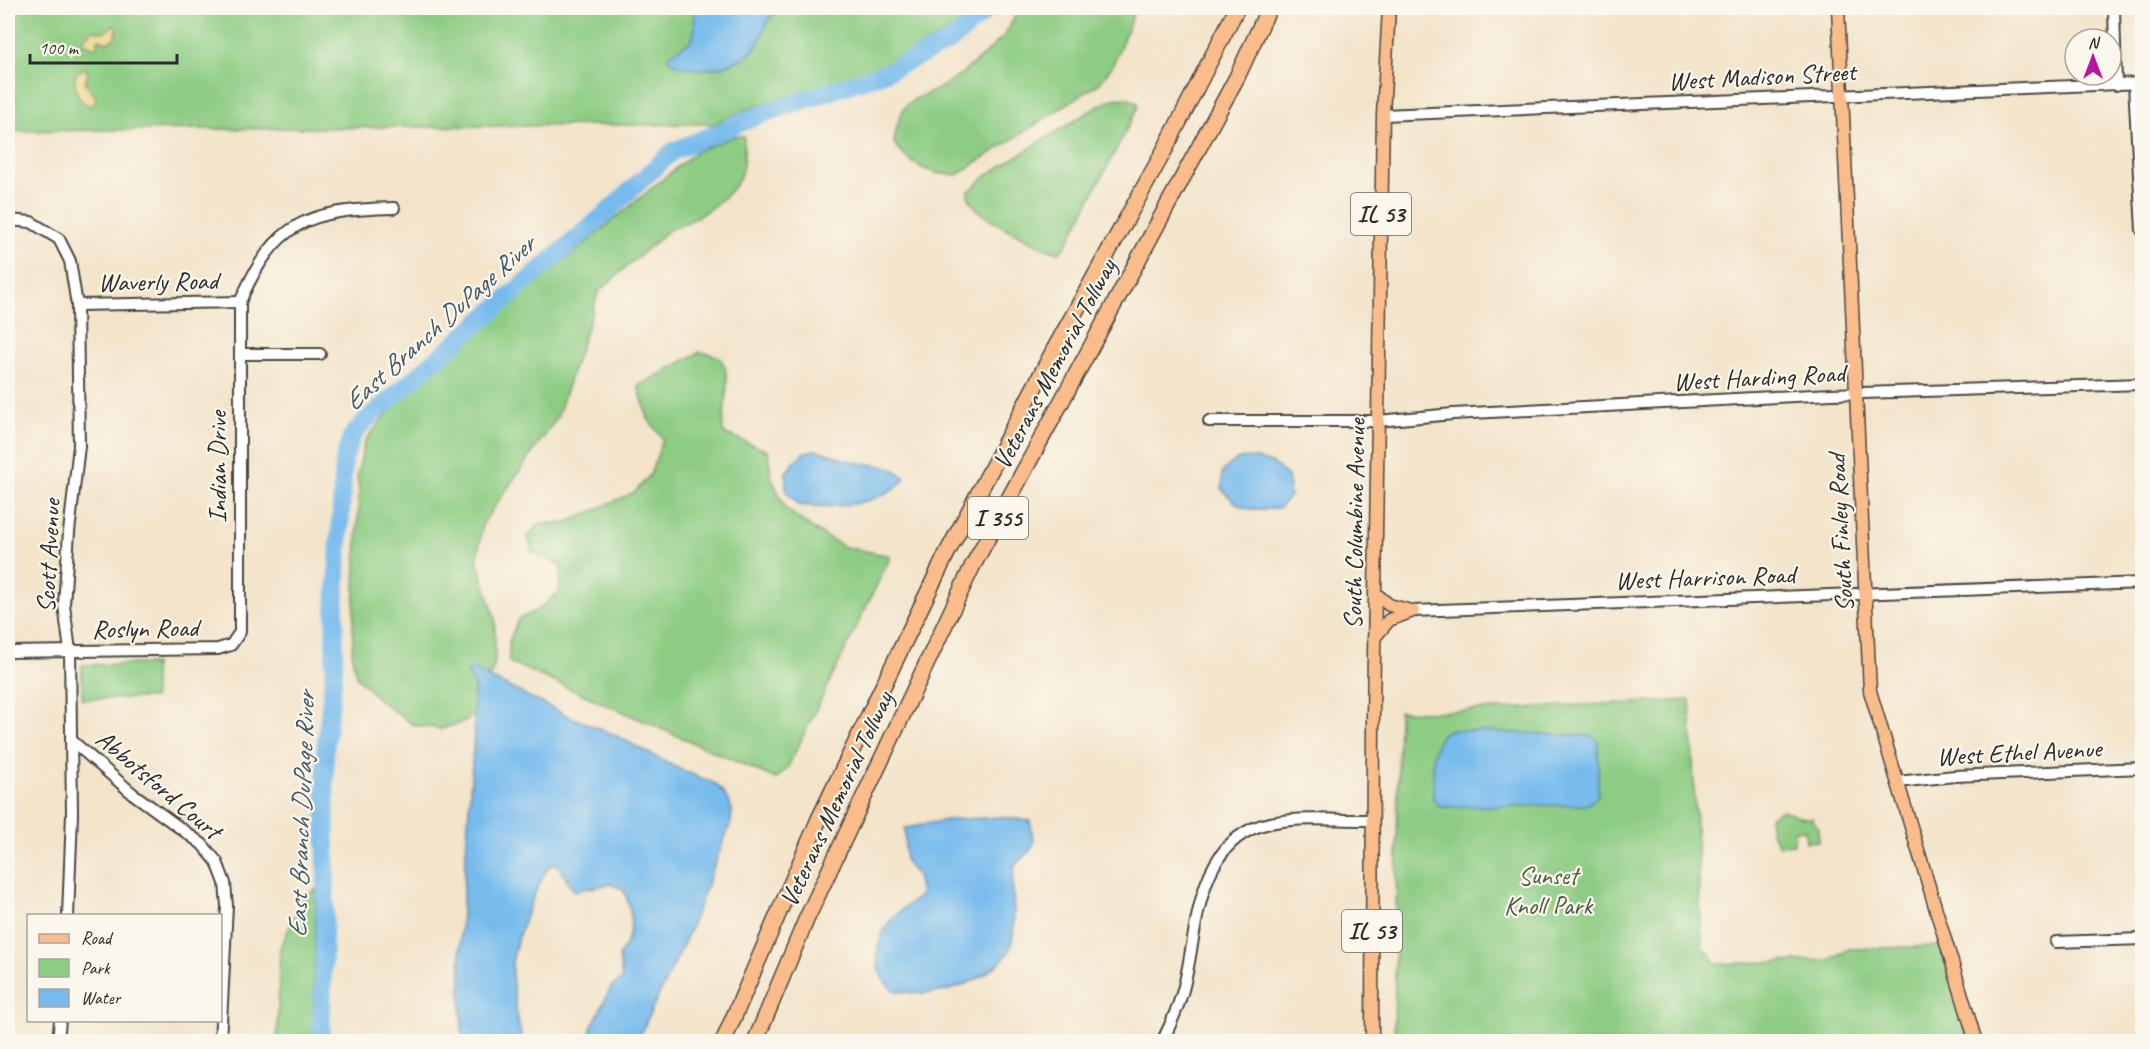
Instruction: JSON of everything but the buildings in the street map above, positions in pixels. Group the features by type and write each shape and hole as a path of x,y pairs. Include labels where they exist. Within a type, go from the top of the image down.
{"highway":[{"name":"Veterans Memorial Tollway","path":"723,1041 819,819 947,553 1054,350 1163,153 1237,8"},
{"name":"Veterans Memorial Tollway","path":"755,1041 810,910 972,567 1237,77 1269,8"}],"main road":[{"name":"South Columbine Avenue","path":"1372,1041 1374,638 1383,115 1389,8"},
{"name":"South Finley Road","path":"1838,8 1870,692 1976,1041"},
{"path":"1376,594 1389,605 1413,611"},
{"path":"1374,638 1389,620 1413,611"}],"street":[{"path":"2114,8 2114,27"},
{"name":"West Madison Street","path":"2123,84 2138,83"},
{"path":"2138,83 2142,230"},
{"name":"West Madison Street","path":"1383,115 2063,87"},
{"path":"240,302 260,261 271,247 296,226 332,212 394,208"},
{"name":"Scott Avenue","path":"8,220 31,222 59,239 70,261 77,305 79,446 69,532 64,604 70,651 68,914"},
{"name":"Waverly Road","path":"77,305 240,302"},
{"name":"Indian Drive","path":"240,302 240,632"},
{"path":"240,354 320,354"},
{"name":"West Harding Road","path":"1209,421 1378,421 1453,414 2142,384"},
{"name":"West Harrison Road","path":"1413,611 2142,583"},
{"name":"Roslyn Road","path":"8,652 218,649 231,645 240,632"},
{"name":"Abbotsford Court","path":"71,740 132,792 202,844 217,862 225,883 227,906 222,1002"},
{"name":"West Ethel Avenue","path":"1897,782 1955,776 2142,768"},
{"path":"1162,1041 1177,1010 1184,986 1204,889 1218,858 1229,846 1260,826 1277,822 1372,820"},
{"path":"2056,942 2142,939"},
{"path":"58,1041 60,1022"},
{"name":"Abbotsford Court","path":"220,1041 221,1022"}],"green space":[{"path":"8,8 980,8 944,34 873,69 806,93 749,109 715,124 8,131"},
{"path":"1020,8 1125,8 1133,15 1113,65 1100,83 957,175 929,171 913,163 894,143 897,126 906,106 951,81 977,61 1004,36"},
{"path":"1128,98 1138,103 1137,109 1066,246 1059,252 1049,250 1001,226 988,218 970,201 968,192 988,174 1100,105 1113,99"},
{"path":"735,136 744,136 744,160 737,182 730,191 700,215 670,229 599,291 557,418 483,523 477,559 495,618 495,662 485,696 467,721 441,729 413,725 379,700 356,676 352,657 359,492 357,476 365,441 394,405 435,367 697,151"},
{"path":"700,352 718,357 726,372 723,433 768,451 771,477 786,509 816,531 845,547 891,556 788,767 776,779 509,662 509,642 518,619 538,610 559,592 561,565 532,552 528,537 539,524 566,523 635,492 650,475 663,439 648,419 638,386"},
{"path":"154,664 154,698 82,699 82,665"},
{"name":"Sunset Knoll Park","path":"1690,700 1702,948 1711,955 1715,964 1829,960 1849,949 1940,946 1970,1041 1394,1042 1399,711 1435,712"},
{"path":"1781,810 1804,818 1812,818 1818,828 1819,841 1806,842 1805,830 1794,830 1794,844 1779,845 1771,833 1769,817"},
{"path":"316,889 313,1041 277,1041 280,948 304,897"}],"sand":[{"path":"113,25 117,28 116,37 108,42 99,39 96,48 85,44 84,38 92,30 105,32"},
{"path":"84,68 88,73 85,84 96,97 95,103 90,106 81,100 75,87 76,73"}],"water":[{"path":"694,8 799,8 774,13 756,46 749,54 727,65 702,69 678,65 669,60 668,56 692,40 695,27"},
{"path":"814,450 855,462 893,469 904,477 904,480 894,489 882,495 854,504 799,505 786,492 786,472 803,453"},
{"path":"1254,458 1272,463 1288,476 1290,496 1279,508 1253,509 1241,506 1222,489 1222,473 1229,465 1239,459"},
{"path":"472,669 570,717 615,735 675,767 716,784 732,809 731,823 693,922 638,1041 588,1041 592,1026 611,987 622,979 619,955 628,939 631,923 631,914 623,889 610,884 575,891 557,865 551,865 527,912 512,964 515,1002 523,1041 462,1041 460,941 474,733 474,683 467,672"},
{"path":"1449,730 1592,736 1598,741 1598,796 1587,805 1440,807 1433,799 1434,757 1438,741"},
{"path":"1001,817 1030,821 1034,842 1031,849 1015,865 1013,875 1014,928 1006,956 985,974 963,986 929,993 893,990 885,981 877,961 880,940 891,920 921,894 917,875 905,861 905,828 946,820"}],"waterway":[{"name":"East Branch DuPage River","path":"321,1042 326,872 325,751 334,672 335,609 344,459 352,436 366,420 607,212 673,151 760,115 884,73 951,41 989,8"}]}
